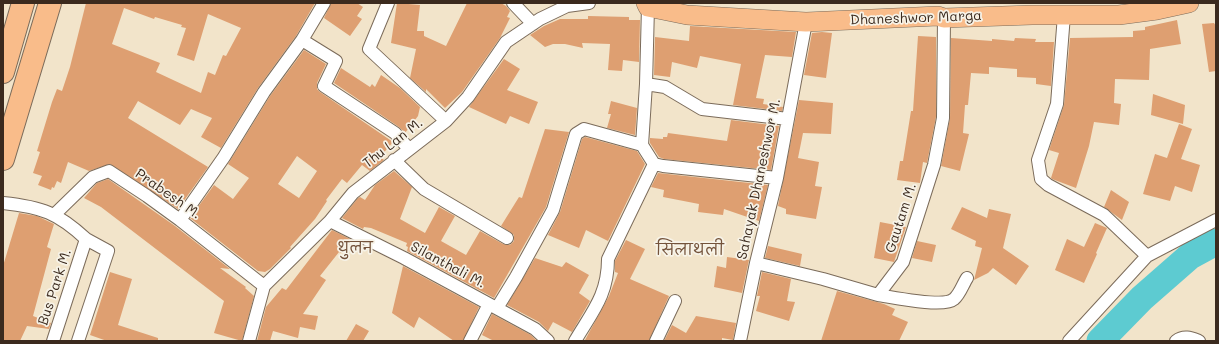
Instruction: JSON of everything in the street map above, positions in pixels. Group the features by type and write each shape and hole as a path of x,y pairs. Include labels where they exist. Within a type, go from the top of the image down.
{"highway":[{"path":"3,72 24,3"},
{"path":"3,159 50,3"}],"main road":[{"name":"Dhaneshwor Marga","path":"647,5 687,15 806,22 938,16 944,18 1064,14 1119,15 1157,6 1190,3"}],"street":[{"path":"180,220 224,157 264,92 302,40 324,3"},
{"path":"388,3 368,49 446,121"},
{"path":"513,3 533,24"},
{"name":"Thu Lan M.","path":"264,286 330,221 353,193 446,121 468,97 506,42 533,24 567,6 589,3"},
{"path":"647,5 646,84 642,145 654,164 777,178"},
{"path":"1064,14 1057,104 1038,160 1041,178 1048,185 1104,215 1147,256"},
{"name":"Gautam M.","path":"878,296 904,262 934,165 943,118 944,18"},
{"name":"Sahayak Dhaneshwor M.","path":"740,341 756,263 777,178 806,22"},
{"path":"302,40 336,61 324,86 395,133 409,149"},
{"path":"646,84 665,87 702,108 788,120"},
{"path":"470,341 493,306 516,276 553,210 576,134 584,129 642,145"},
{"path":"394,160 424,189 507,238"},
{"path":"575,341 604,292 608,273 608,259 654,164"},
{"name":"Prabesh M.","path":"55,214 93,177 109,171 180,220 264,286"},
{"name":"Bus Park M.","path":"3,203 21,205 55,214 69,223 86,239 53,341"},
{"path":"1069,341 1147,256 1216,220"},
{"name":"Silanthali M.","path":"330,221 404,258 535,329 548,341"},
{"path":"78,341 108,251 86,239"},
{"path":"756,263 823,279 878,296 926,302 949,302 957,296 967,278"},
{"path":"249,341 264,286"},
{"path":"656,341 675,301"},
{"path":"1176,341 1180,338 1190,337 1199,341"}],"building":[{"path":"86,3 315,3 296,36 258,88 221,148 201,137 212,118 191,109 180,125 138,101 128,118 208,167 178,209 110,164 89,171 68,162 61,183 57,181 54,188 52,187 51,190 38,185 42,176 33,173 40,152 37,151 57,89 62,91 70,67","holes":["124,8 154,19 155,17 182,25 181,27 186,28 177,55 194,61 208,14 241,28 226,56 223,55 215,75 208,72 201,93 156,72 160,63 112,44"]},
{"path":"331,3 357,3 363,7 357,16 362,19 350,36 324,18"},
{"path":"397,3 420,5 417,31 424,31 424,36 446,46 467,3 501,3 510,11 507,17 510,18 500,38 462,92 445,108 426,89 426,92 410,78 416,49 391,43"},
{"path":"588,16 629,17 629,20 640,20 639,62 623,60 622,71 608,70 610,44 582,43 583,48 565,44 553,44 545,47 530,35 544,26 560,19 588,19"},
{"path":"1177,20 1181,44 1150,49 1149,80 1115,79 1114,103 1121,104 1119,125 1094,122 1089,146 1076,188 1052,179 1051,178 1059,153 1049,150 1064,105 1070,38 1133,37 1133,31 1145,30 1145,27"},
{"path":"1214,23 1216,26 1216,71 1209,72 1202,24"},
{"path":"690,26 796,32 792,57 765,55 756,98 764,99 763,104 783,107 782,111 733,105 741,64 700,56 697,68 672,62 670,77 654,75 655,37 689,41"},
{"path":"812,33 832,33 826,78 804,75"},
{"path":"918,36 936,37 936,117 927,163 923,162 920,183 897,180 900,161 903,161 911,111 913,111"},
{"path":"951,38 1014,41 1015,38 1036,39 1035,42 1054,42 1051,86 1036,84 1036,78 1017,77 1017,69 989,67 989,74 971,73 968,105 965,105 963,133 969,134 960,171 941,166 950,118"},
{"path":"304,50 326,64 317,83 317,89 393,142 380,157 384,160 370,171 362,165 347,183 342,179 326,200 327,201 315,219 290,247 291,248 265,272 258,271 190,218 214,185 233,199 249,178 228,164 270,96","holes":["297,156 317,171 299,198 278,184"]},
{"path":"504,59 520,69 507,90 538,102 529,124 510,116 506,124 469,107"},
{"path":"341,68 370,87 372,84 375,87 381,75 400,88 420,107 418,116 405,133 399,127 334,83"},
{"path":"1153,94 1185,105 1183,124 1151,115"},
{"path":"799,100 833,103 831,134 803,133 798,158 819,162 815,186 822,187 816,219 786,214 786,209 778,206"},
{"path":"611,101 637,108 635,135 607,128 611,114 608,114"},
{"path":"731,120 779,126 771,170 664,159 659,157 650,143 650,138 663,139 663,137 667,137 668,133 727,141"},
{"path":"1179,124 1192,129 1181,159 1200,165 1192,192 1175,186 1170,201 1143,194 1155,154 1167,158"},
{"path":"545,129 569,132 546,207 494,298 407,251 407,243 371,228 364,227 363,229 342,218 358,198 360,197 365,200 375,185 394,171 412,187 400,219 425,233 439,207 455,216 441,241 466,255 480,231 503,244 510,245 514,241 514,235 501,226 519,197 522,198"},
{"path":"585,137 637,151 645,164 608,241 586,230 579,248 548,235 560,212 582,139"},
{"path":"658,173 768,185 759,221 724,209 723,215 698,212 699,204 663,197 664,190 651,187"},
{"path":"108,179 175,226 230,269 220,268 246,287 245,288 254,296 242,341 214,333 224,301 101,207 84,198 97,183"},
{"path":"1111,190 1129,202 1122,220 1104,207"},
{"path":"962,207 987,218 989,209 1011,214 1003,248 1029,266 1016,285 993,268 988,273 974,280 982,248 975,246 976,241 951,229"},
{"path":"19,213 37,216 54,224 47,247 51,249 33,316 51,323 49,329 27,326 20,341 3,341 3,266"},
{"path":"880,222 906,227 894,262 874,258"},
{"path":"1095,223 1107,228 1084,283 1055,270 1067,239 1084,247"},
{"path":"332,230 352,240 341,253 339,252 320,276 326,280 303,314 318,316 315,330 300,327 298,338 273,331 270,341 257,341 266,307 282,288 286,290"},
{"path":"626,240 645,249 630,279 669,296 649,341 587,341 585,340 609,296 618,273 615,272 615,261"},
{"path":"917,241 936,245 932,262 912,258"},
{"path":"768,246 802,254 800,266 765,258"},
{"path":"727,257 749,260 742,293 714,287 717,266 726,268"},
{"path":"535,258 562,267 566,262 589,275 579,293 590,301 572,332 553,322 548,331 539,322 507,305"},
{"path":"403,266 479,307 463,341 454,341 419,317 414,328 392,313"},
{"path":"110,272 132,279 118,325 158,338 158,341 107,341 90,335"},
{"path":"762,272 791,279 787,301 795,302 789,321 756,311 760,296 757,296"},
{"path":"837,291 884,304 895,309 892,315 908,322 899,341 821,341"},
{"path":"492,314 531,335 537,341 494,341 482,335"},
{"path":"696,316 736,323 733,340 722,338 722,341 664,341 672,325 686,333"},
{"path":"356,324 369,331 363,341 346,341"}],"waterway":[{"path":"1100,341 1142,298 1190,256 1216,242"}],"district":[{"name":"थुलन","path":"355,248"},
{"name":"सिलाथली","path":"690,250"}]}
